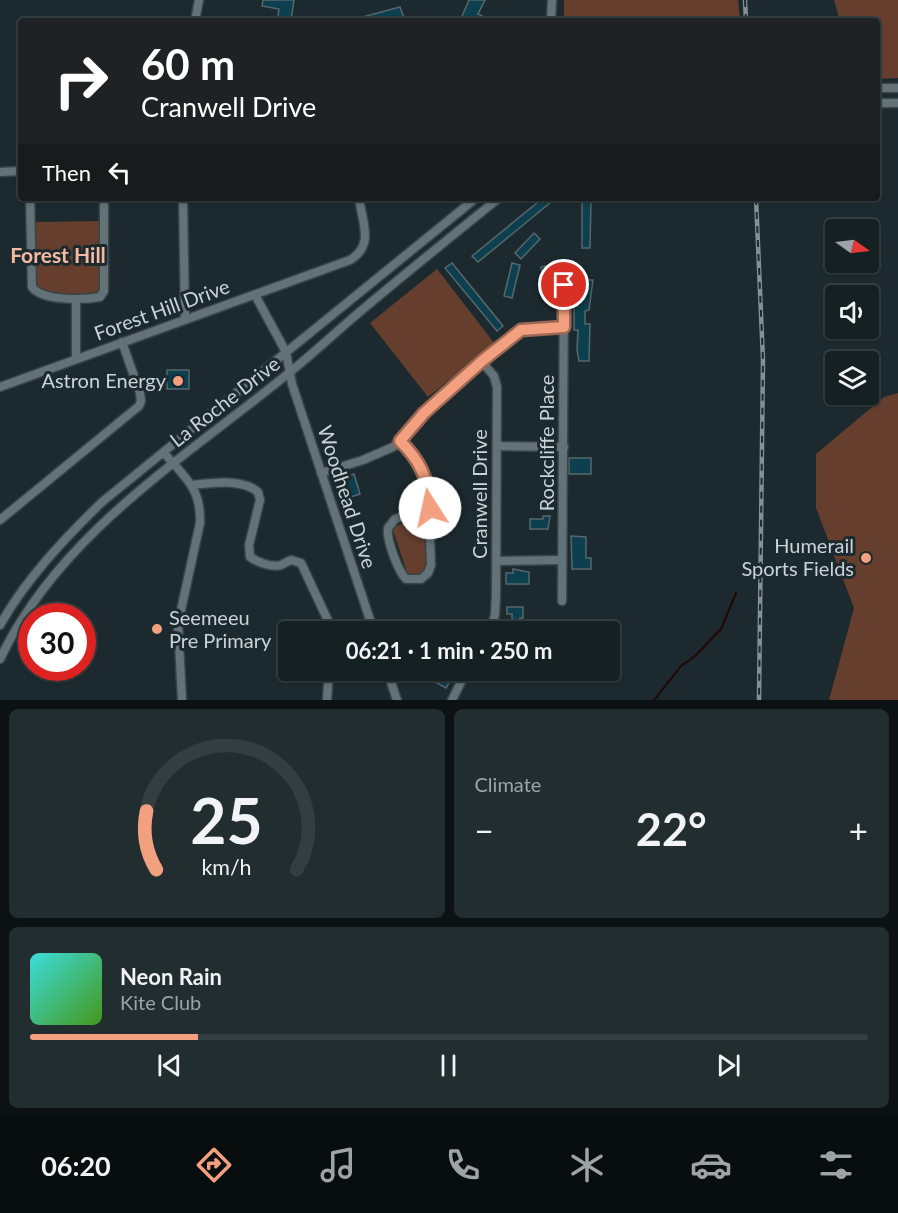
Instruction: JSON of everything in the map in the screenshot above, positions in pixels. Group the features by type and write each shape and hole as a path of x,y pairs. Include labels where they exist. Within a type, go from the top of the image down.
{"street":[{"path":"196,18 199,0"},
{"path":"551,18 552,0"},
{"path":"880,88 898,88"},
{"path":"880,103 898,103"},
{"path":"0,171 18,171"},
{"path":"30,201 32,287 42,295 76,299 100,297 104,291 104,201"},
{"path":"183,201 185,318"},
{"path":"255,295 358,255 366,238 360,201"},
{"name":"La Roche Drive","path":"0,626 31,580 66,537 102,502 472,201"},
{"name":"La Roche Drive","path":"0,659 22,619 65,561 90,534 495,201"},
{"name":"Rockcliffe Place","path":"562,601 564,285"},
{"name":"Forest Hill Drive","path":"0,387 185,318 255,295 286,352 290,372"},
{"path":"76,299 76,358"},
{"path":"321,473 385,451 400,441 424,413 482,361 521,330 564,327"},
{"path":"0,520 141,404 140,393 122,342"},
{"name":"Cranwell Drive","path":"482,361 496,381 497,561 493,621"},
{"name":"Woodhead Drive","path":"290,372 370,621"},
{"path":"400,441 418,460 428,489 430,508 430,569 422,579 406,579 401,573 388,537 388,528 395,519 430,508"},
{"path":"496,446 564,447"},
{"path":"164,453 192,485 199,500 200,523 178,624 182,700"},
{"path":"192,485 235,484 250,487 258,492 260,500 249,545 250,556 254,560 273,565 281,565 291,560 301,563 325,621"},
{"path":"497,561 562,560"},
{"path":"327,700 328,681"},
{"path":"391,681 397,700"},
{"path":"452,700 461,681"}],"shaded area":[{"path":"564,0 738,0 740,18 564,18"},
{"path":"834,0 898,0 898,78 880,79 880,18 839,18"},
{"path":"102,221 102,291 76,297 37,291 35,222"},
{"path":"437,269 495,344 428,397 370,323"},
{"name":"Humerail Sports Fields","path":"898,393 898,700 829,700 854,608 816,508 816,454 874,405 879,405 879,401 884,397"},
{"path":"426,514 427,571 413,576 407,572 392,528"}],"building":[{"path":"263,0 294,0 291,18 278,18 279,9 262,6"},
{"path":"469,0 485,0 478,14 486,18 461,18"},
{"path":"400,7 404,18 359,18"},
{"path":"539,201 552,201 478,262 472,256"},
{"path":"582,201 591,201 590,248 582,248"},
{"path":"534,233 540,239 521,259 515,253"},
{"path":"452,263 503,326 497,331 445,268"},
{"path":"512,263 520,265 512,298 504,296"},
{"path":"559,263 561,272 543,277 541,267"},
{"path":"583,280 593,280 589,310 585,311 585,324 590,324 589,361 579,361 578,330 574,330 574,306 578,306 579,287 583,287"},
{"path":"167,370 189,370 189,389 167,389"},
{"path":"569,458 591,458 591,474 569,474"},
{"path":"354,474 360,494 345,499 339,479"},
{"path":"543,516 550,516 548,529 530,529 530,519 543,519"},
{"path":"571,536 586,537 586,558 591,558 591,569 572,569"},
{"path":"513,569 529,572 529,584 506,584 506,573 513,573"},
{"path":"507,607 523,607 523,618 520,618 520,621 512,621 512,614 507,614"},
{"path":"433,681 450,681 446,688"}],"waterway":[{"path":"654,700 681,666 695,656 721,629 736,593"}],"railway":[{"path":"745,0 746,18"},
{"path":"756,201 763,360 759,700"}],"place":[{"name":"Astron Energy","path":"178,381"},
{"name":"Humerail Sports Fields","path":"866,558"},
{"name":"Seemeeu Pre Primary","path":"157,629"}],"district":[{"name":"Forest Hill","path":"58,256"}],"route":[{"path":"430,508 428,489 418,460 400,441 424,413 482,361 521,330 564,327 564,285"}]}
